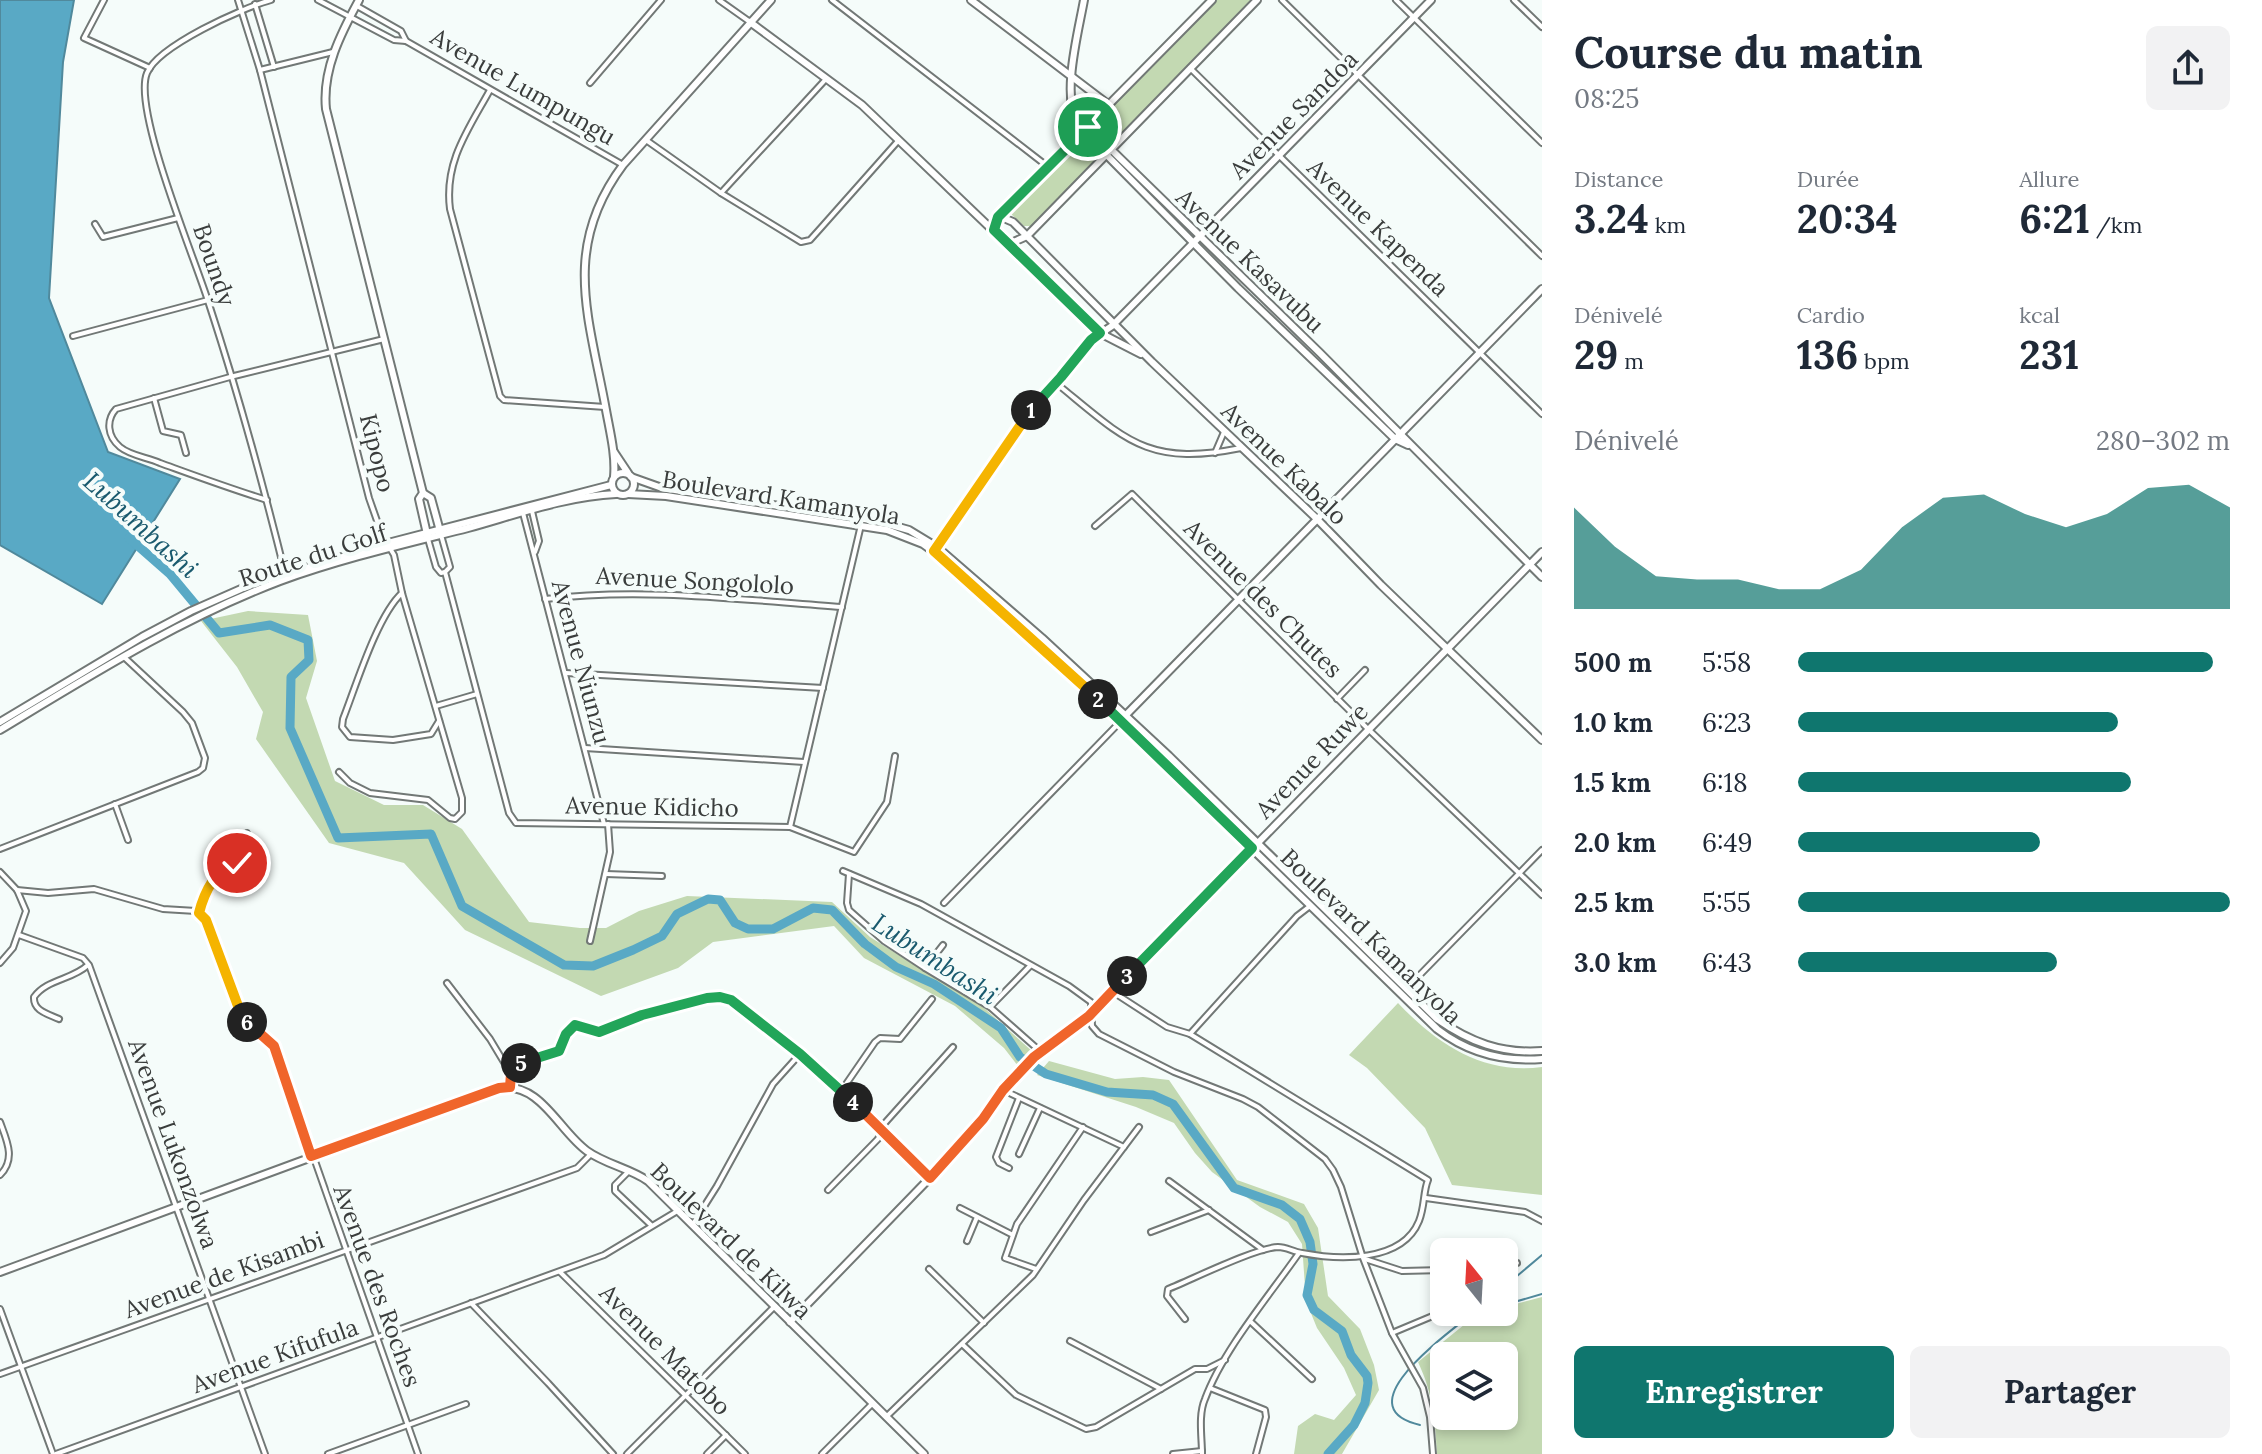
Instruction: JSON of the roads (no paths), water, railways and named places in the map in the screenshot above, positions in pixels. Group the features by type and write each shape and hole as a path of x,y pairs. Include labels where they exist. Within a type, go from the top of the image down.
{"street":[{"path":"104,0 84,38 150,68 203,28 241,9 271,0"},
{"name":"Kipopo","path":"238,0 260,70 369,498 376,521 390,546 462,798 462,812 455,819 450,818 428,800 370,793 350,783 339,772"},
{"name":"Avenue Lumpungu","path":"318,0 394,40 406,41 623,165"},
{"path":"590,83 661,0"},
{"path":"719,0 862,105 1100,333 1147,358"},
{"path":"613,450 631,476 634,485 628,494 616,494 612,481 613,450 585,290 583,258 596,209 623,165 771,0"},
{"path":"832,0 1047,166"},
{"path":"971,0 1109,105"},
{"path":"1066,148 1073,117 1071,78 1084,0"},
{"path":"994,230 998,217 1210,0"},
{"path":"1009,244 1027,236 1257,0"},
{"path":"1282,0 1542,256"},
{"path":"1396,0 1542,143"},
{"name":"Avenue Sandoa","path":"935,549 1021,422 1091,340 1114,323 1431,0"},
{"path":"1514,0 1542,27"},
{"path":"358,3 335,52 326,83 326,109 423,493 419,499 427,536 436,569 445,572"},
{"name":"Avenue Lumpungu","path":"358,3 401,31 406,41"},
{"path":"255,4 274,67"},
{"path":"260,70 335,52"},
{"name":"Boundy","path":"150,68 145,86 150,122 178,218 208,300 268,501 286,576"},
{"name":"Avenue Kapenda","path":"1190,68 1542,414"},
{"path":"721,193 826,79"},
{"path":"490,90 454,156 447,192 500,396 504,400 605,407"},
{"name":"Avenue Kasavubu","path":"1073,99 1085,129 1197,239 1238,288 1408,445 1542,577"},
{"path":"1073,117 1085,129"},
{"path":"645,140 796,241 805,241 819,230 900,139"},
{"path":"980,216 998,217"},
{"name":"Avenue Kabalo","path":"998,217 1013,222 1147,358 1316,518 1542,740"},
{"path":"95,224 103,237 178,218"},
{"path":"944,903 1542,289"},
{"path":"73,336 208,300"},
{"path":"268,501 191,476 118,446 109,430 111,415 116,409 154,398 384,339"},
{"path":"1056,383 1134,443 1180,455 1241,448"},
{"path":"154,398 163,431 181,435 186,453"},
{"path":"1215,453 1224,432"},
{"path":"533,554 539,541 531,508 612,481 622,473 631,476"},
{"name":"Boulevard Kamanyola","path":"631,476 654,486 737,503"},
{"path":"423,493 431,497 450,567 445,572"},
{"name":"Route du Golf","path":"0,730 120,654 201,611 286,576 531,508 616,494"},
{"name":"Boulevard Kamanyola","path":"628,494 737,503 862,521 935,549 1098,694 1445,1035 1473,1050 1510,1059 1542,1059"},
{"name":"Avenue des Chutes","path":"1095,526 1132,494 1337,699 1542,895"},
{"name":"Avenue Niunzu","path":"522,511 606,824 610,852 590,941"},
{"path":"862,521 790,827 850,852 856,851 887,802 895,756"},
{"name":"Avenue Ruwe","path":"1003,1090 1034,1057 1092,1013 1542,552"},
{"path":"436,706 477,694 445,572"},
{"path":"402,593 390,607 379,629 342,727 350,737 393,740 431,734 440,719"},
{"name":"Avenue Songololo","path":"545,599 610,593 658,593 843,607"},
{"path":"0,722 120,654 188,717 205,762 198,772 0,849"},
{"path":"1337,699 1365,670"},
{"path":"566,673 823,688"},
{"name":"Avenue Kidicho","path":"477,694 509,813 514,822 521,825 790,827"},
{"path":"585,748 804,762"},
{"path":"115,804 128,840"},
{"path":"17,890 48,893 94,889 163,909 199,913 220,871 231,864 246,863 252,857 253,848 247,833"},
{"name":"Boulevard Kamanyola","path":"1254,846 1310,906 1402,993 1437,1019 1478,1043 1508,1051 1542,1051"},
{"path":"1402,993 1542,850"},
{"path":"843,871 921,904 1088,999 1092,1026 1099,1034 1174,1072 1250,1103 1325,1159 1341,1187 1363,1258 1392,1333 1413,1367 1428,1406 1433,1454"},
{"path":"0,872 17,890 26,911 13,948 0,963"},
{"path":"606,874 662,876"},
{"path":"849,874 847,907 884,941 990,1007 1041,1052"},
{"path":"1190,1034 1297,916 1310,906"},
{"name":"Avenue des Roches","path":"199,913 206,920 242,1017 274,1046 418,1454"},
{"path":"19,935 83,958 89,965 80,972 45,985 34,997 34,1004 39,1010 59,1019"},
{"path":"925,968 943,945"},
{"name":"Avenue Lukonzolwa","path":"89,965 265,1454"},
{"path":"990,1007 1030,965"},
{"path":"447,983 499,1052 511,1074"},
{"path":"1112,991 1167,1027 1190,1034 1427,1179 1424,1189 1426,1198 1419,1221 1412,1231 1383,1251 1363,1258"},
{"path":"0,1272 311,1156 499,1088 510,1087 514,1068 559,1051 566,1034 575,1025 599,1032 642,1015 707,998 731,1000 800,1054 842,1090 930,1178"},
{"path":"842,1090 875,1042 880,1038 900,1039 932,999"},
{"path":"828,1190 878,1139 884,1124 953,1047"},
{"path":"693,1225 773,1084 800,1054"},
{"name":"Boulevard de Kilwa","path":"510,1087 533,1095 591,1154 630,1169 648,1181 924,1454"},
{"path":"790,1322 930,1178 983,1119 1003,1090 1124,1148"},
{"path":"1009,1168 997,1161 997,1149 1019,1098"},
{"path":"1019,1154 1040,1108"},
{"path":"0,1122 10,1157 0,1175"},
{"path":"1036,1269 1005,1258 1011,1234 1083,1127"},
{"path":"886,1417 1033,1275 1139,1127"},
{"name":"Avenue de Kisambi","path":"0,1374 577,1168 591,1154"},
{"path":"630,1169 615,1185 615,1191 652,1226"},
{"path":"1169,1181 1263,1250"},
{"path":"1426,1198 1525,1212 1542,1221"},
{"path":"960,1208 1011,1234"},
{"name":"Avenue Kifufula","path":"54,1454 604,1255 679,1210"},
{"path":"1151,1232 1209,1210"},
{"path":"967,1241 977,1217"},
{"path":"1185,1319 1167,1296 1168,1289 1263,1250 1279,1247 1300,1253 1363,1258 1402,1271 1430,1270"},
{"path":"1173,1454 1202,1453 1201,1412 1210,1388 1225,1360 1300,1253"},
{"path":"929,1269 984,1323"},
{"name":"Avenue Matobo","path":"560,1272 745,1454"},
{"path":"471,1303 613,1454"},
{"path":"627,1454 775,1306"},
{"path":"0,1309 54,1454"},
{"path":"1392,1333 1430,1317"},
{"path":"1251,1322 1312,1379"},
{"path":"1070,1341 1161,1389"},
{"path":"962,1344 1016,1395 1086,1429 1096,1427 1195,1369 1207,1369 1225,1360"},
{"path":"1210,1388 1265,1410 1256,1454"},
{"path":"822,1454 873,1403"},
{"path":"328,1454 466,1404"},
{"path":"707,1454 726,1435"}],"water":[{"path":"0,0 74,0 63,62 49,298 108,452 180,479 102,604 0,545"}],"waterway":[{"name":"Lubumbashi","path":"129,538 170,574 219,633 270,625 308,640 309,660 291,677 290,728 338,838 431,834 462,906 564,965 593,966 633,950 662,936 677,914 708,899 720,900 735,923 748,929 773,929 813,908 832,910 865,944 896,967 934,984 1001,1028 1020,1057 1046,1074 1107,1092 1153,1095 1173,1104 1234,1188 1282,1205 1300,1219 1310,1242 1313,1264 1307,1295 1314,1310 1342,1331 1351,1355 1367,1376 1368,1383 1365,1403 1354,1425 1328,1454"},
{"path":"1518,1275 1542,1255"},
{"path":"1518,1301 1542,1294"},
{"path":"1420,1425 1399,1416 1392,1402 1397,1386 1426,1351 1457,1326"}]}
